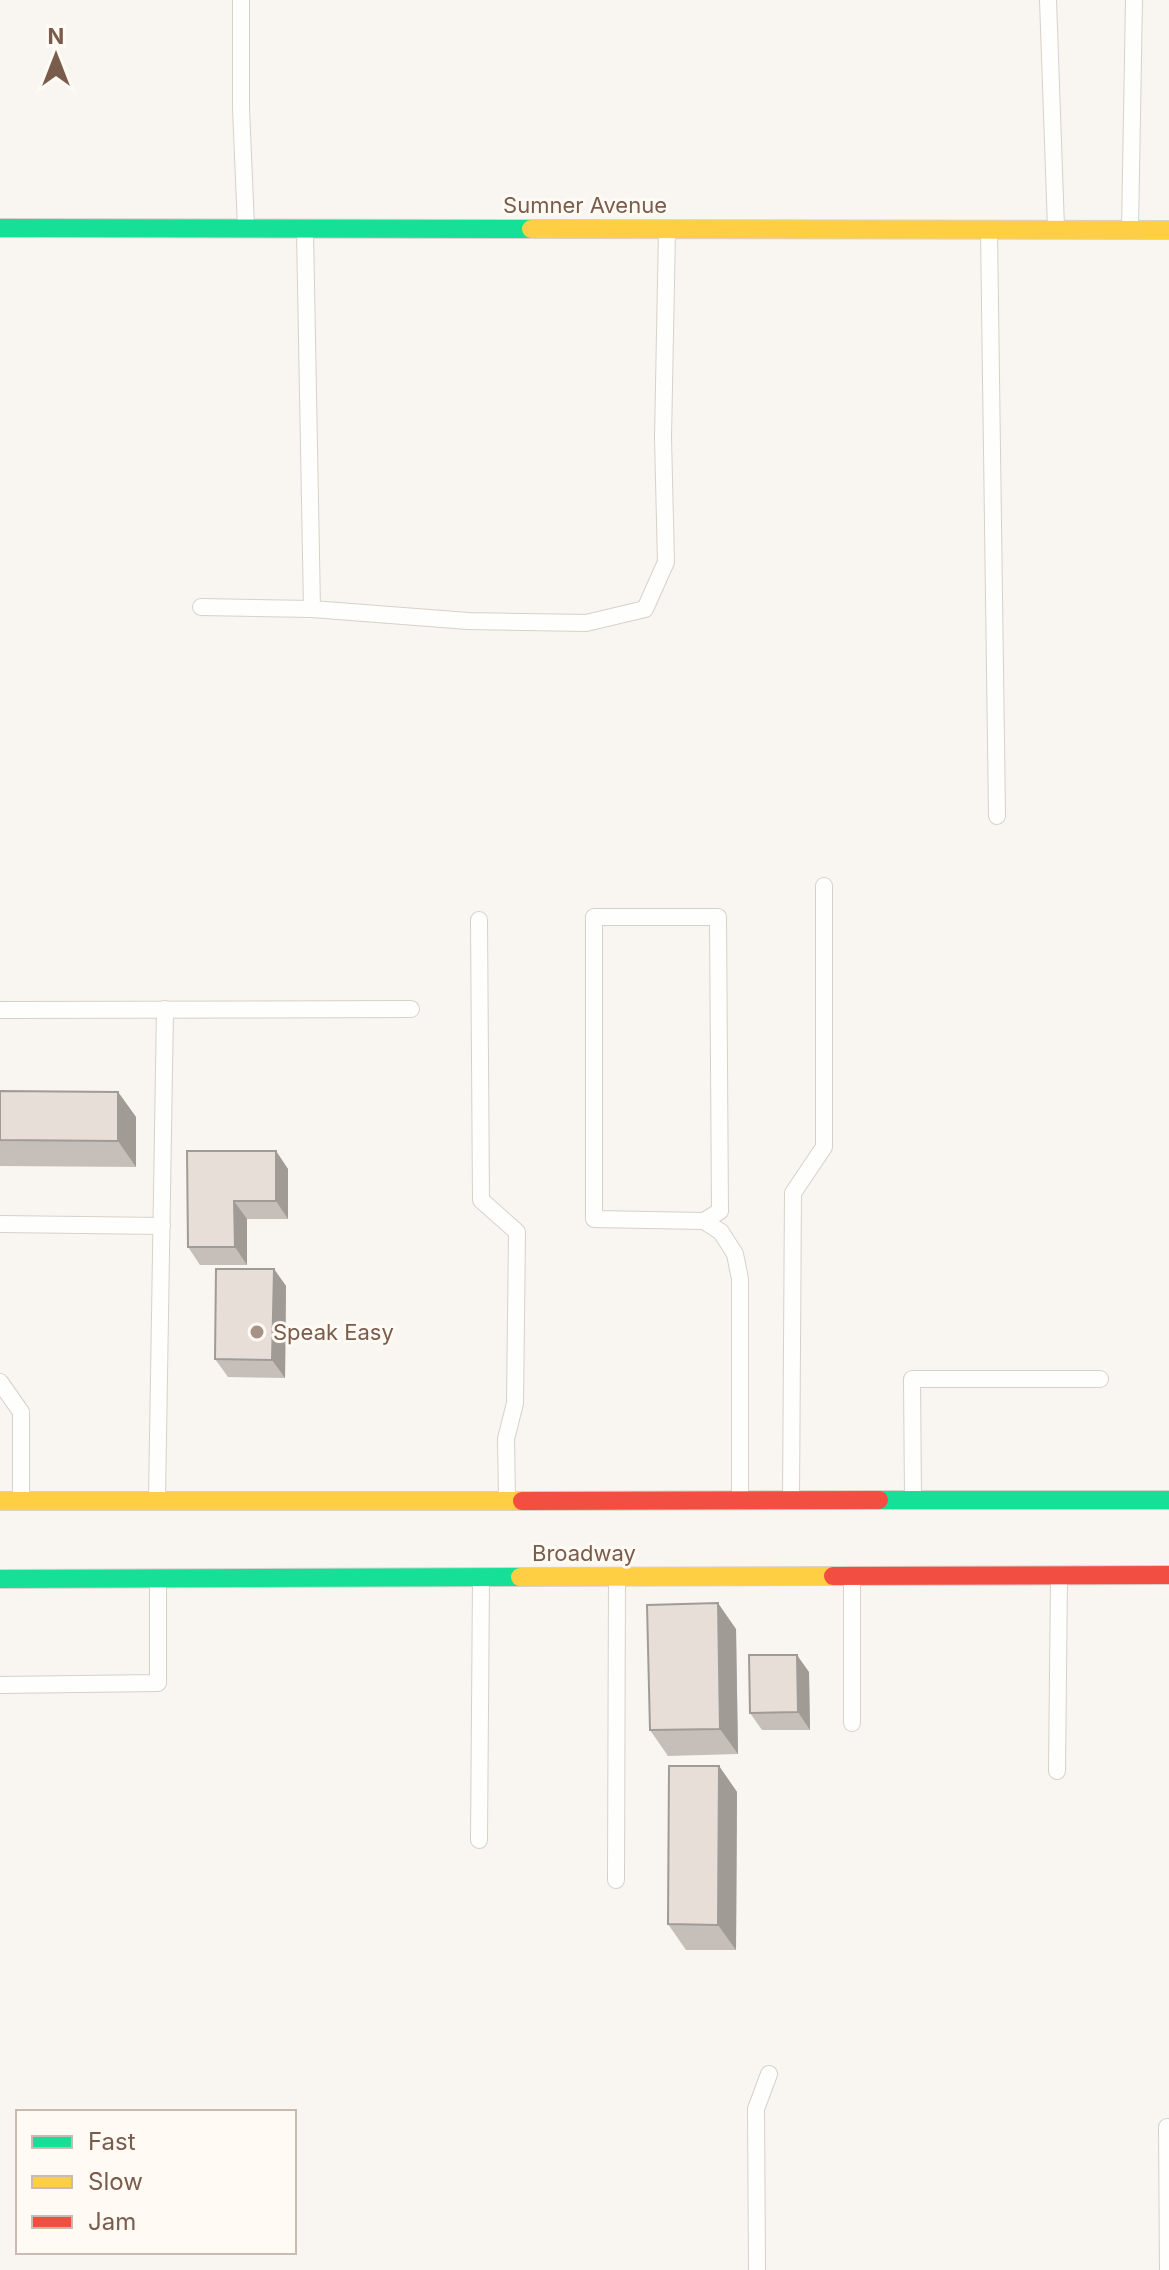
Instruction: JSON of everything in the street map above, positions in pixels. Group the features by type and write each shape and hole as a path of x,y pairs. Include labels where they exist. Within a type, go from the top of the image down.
{"main road":[{"name":"Sumner Avenue","path":"0,228 1169,230"},
{"path":"0,1501 1169,1500"},
{"name":"Broadway","path":"0,1579 1169,1575"}],"lane":[{"path":"241,0 246,229"},
{"path":"1048,0 1056,230"},
{"path":"1130,230 1134,0"},
{"path":"305,229 312,609"},
{"path":"201,607 312,609 468,621 586,623 645,609 666,562 663,438 668,229"},
{"path":"989,230 997,816"},
{"path":"791,1501 793,1193 824,1147 824,886"},
{"path":"704,1221 720,1211 718,917 594,917 594,1219 704,1221 721,1232 735,1254 740,1279 740,1501"},
{"path":"479,920 481,1200 517,1232 515,1403 506,1439 508,1501"},
{"path":"157,1501 165,1009"},
{"path":"0,1010 411,1009"},
{"path":"0,1224 162,1226"},
{"path":"913,1500 912,1379 1100,1379"},
{"path":"0,1382 21,1412 21,1501"},
{"path":"1057,1771 1059,1575"},
{"path":"852,1576 852,1723"},
{"path":"479,1840 481,1577"},
{"path":"616,1880 617,1577"},
{"path":"0,1685 158,1683 158,1579"},
{"path":"757,2270 756,2109 769,2074"},
{"path":"1167,2127 1168,2270"}],"building":[{"path":"0,1091 118,1092 118,1141 0,1140"},
{"path":"187,1151 276,1151 276,1201 234,1201 235,1247 188,1247"},
{"name":"Speak Easy","path":"216,1269 274,1269 272,1360 215,1359"},
{"path":"718,1603 720,1729 650,1730 647,1605"},
{"path":"749,1655 797,1655 798,1712 750,1713"},
{"path":"669,1766 719,1766 718,1925 668,1924"}],"traffic: fast":[{"path":"0,228 531,229"},
{"path":"879,1500 1169,1500"},
{"path":"0,1579 520,1577"}],"traffic: slow":[{"path":"531,229 1169,230"},
{"path":"0,1501 522,1501"},
{"path":"520,1577 833,1576"}],"traffic: jam":[{"path":"522,1501 879,1500"},
{"path":"833,1576 1169,1575"}],"place":[{"name":"Speak Easy","path":"257,1332"}]}
